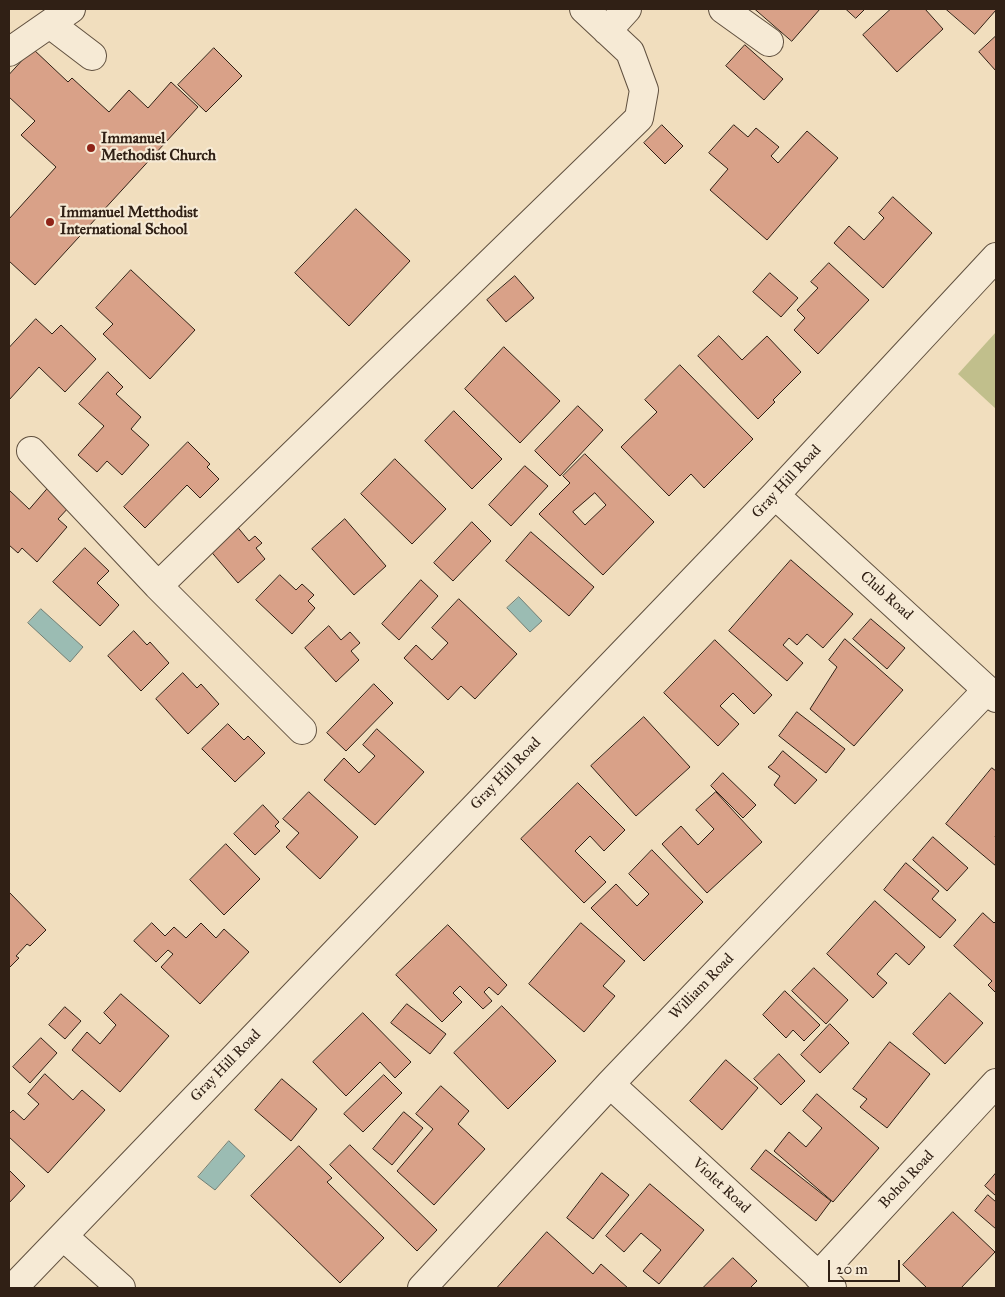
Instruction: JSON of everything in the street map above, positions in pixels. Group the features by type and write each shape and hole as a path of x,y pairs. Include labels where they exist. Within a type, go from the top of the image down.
{"street":[{"path":"158,586 639,118 644,90 630,52 584,9"},
{"path":"607,31 627,9"},
{"path":"723,9 769,42"},
{"path":"9,52 61,16 92,56"},
{"name":"Gray Hill Road","path":"13,1288 775,495 996,257"},
{"path":"31,451 158,586 302,730"},
{"name":"Club Road","path":"775,495 992,694"},
{"name":"William Road","path":"422,1288 610,1084 992,694"},
{"name":"Violet Road","path":"610,1084 825,1282"},
{"name":"Bohol Road","path":"825,1282 996,1084"},
{"path":"63,1236 121,1288"}],"shaded area":[{"path":"996,332 996,409 958,374"}],"water":[{"path":"519,597 542,621 530,632 507,608"},
{"path":"41,609 83,647 70,662 28,623"},
{"path":"229,1141 245,1156 215,1190 198,1177"}],"building":[{"path":"755,9 820,9 792,41"},
{"path":"846,9 865,9 856,18"},
{"path":"891,9 925,9 943,29 897,72 863,35"},
{"path":"946,9 996,9 996,10 975,34"},
{"path":"996,36 996,71 979,52"},
{"path":"745,45 783,79 764,100 726,66"},
{"path":"214,48 242,76 206,112 178,85"},
{"path":"33,49 68,82 72,78 109,112 129,90 148,108 171,82 198,107 35,285 9,261 9,219 56,167 21,135 35,121 9,97 9,75"},
{"path":"662,125 683,146 665,164 644,143"},
{"path":"734,125 748,137 756,128 779,147 771,156 778,163 807,131 838,158 767,240 710,190 728,169 709,153"},
{"path":"893,197 932,233 883,288 834,243 849,226 864,240 884,218 879,213"},
{"path":"356,209 410,261 349,326 295,273"},
{"path":"829,263 869,300 818,354 794,330 805,318 797,310 818,288 811,282"},
{"path":"131,270 195,330 150,379 103,334 113,324 96,308"},
{"path":"770,273 798,298 781,317 753,292"},
{"path":"515,276 534,298 506,322 487,300"},
{"path":"36,319 52,334 61,325 96,359 65,392 39,367 9,400 9,348"},
{"path":"719,336 742,360 767,336 801,372 773,400 775,402 758,419 698,356"},
{"path":"504,347 560,401 520,443 465,389"},
{"path":"680,365 753,439 704,488 691,474 669,496 621,447 657,412 645,400"},
{"path":"108,372 123,387 116,394 141,417 131,429 149,445 122,475 107,461 97,472 78,455 104,426 79,404"},
{"path":"578,406 603,430 560,476 535,451"},
{"path":"454,411 502,459 472,489 425,441"},
{"path":"188,442 210,464 207,467 219,479 200,498 187,485 145,528 124,507"},
{"path":"585,454 654,522 603,575 539,514 570,483 563,476","holes":["595,493 606,505 585,525 573,512"]},
{"path":"395,459 446,509 412,544 361,494"},
{"path":"525,466 548,486 511,526 489,505"},
{"path":"49,487 70,506 58,519 67,527 37,562 22,548 18,553 9,545 9,490 29,509"},
{"path":"345,519 386,566 354,595 312,549"},
{"path":"472,522 491,541 453,581 434,563"},
{"path":"235,524 249,541 255,536 262,543 256,548 265,559 238,583 208,548"},
{"path":"531,532 594,587 569,616 506,561"},
{"path":"85,548 109,571 97,583 119,605 100,626 53,582"},
{"path":"791,560 853,614 823,648 807,634 797,645 789,638 783,645 803,663 787,681 729,631"},
{"path":"280,575 296,590 302,584 314,595 308,601 315,608 292,634 256,600"},
{"path":"421,580 438,596 399,640 382,624"},
{"path":"459,599 517,654 475,699 461,686 448,700 404,658 416,645 432,660 448,643 432,628"},
{"path":"871,619 905,648 887,669 853,639"},
{"path":"329,626 341,640 350,632 360,643 351,651 359,660 336,682 305,648"},
{"path":"134,631 147,645 150,642 169,663 141,691 108,656"},
{"path":"845,639 903,690 854,746 810,709 837,667 829,660"},
{"path":"715,640 772,695 754,714 733,693 720,706 739,724 718,746 664,693"},
{"path":"183,673 197,688 201,684 219,704 188,734 156,699"},
{"path":"374,684 393,703 346,751 327,733"},
{"path":"797,712 845,749 826,773 779,736"},
{"path":"644,717 690,767 636,816 591,766"},
{"path":"228,724 244,740 248,736 265,753 235,782 202,749"},
{"path":"377,729 424,772 375,825 324,780 344,758 359,773 375,756 363,745"},
{"path":"783,751 817,780 795,804 774,785 780,776 768,767"},
{"path":"992,768 996,771 996,866 946,824"},
{"path":"723,773 756,805 743,818 711,786"},
{"path":"578,783 625,830 604,851 590,836 575,851 606,882 584,903 521,839"},
{"path":"309,792 358,837 320,879 286,847 299,833 283,819"},
{"path":"716,792 762,842 707,893 662,844 681,826 698,845 714,829 696,810"},
{"path":"263,805 279,822 275,826 280,831 255,855 234,834"},
{"path":"933,837 968,868 947,891 913,860"},
{"path":"226,844 260,879 224,915 190,880"},
{"path":"652,850 703,902 644,961 591,908 616,884 637,906 649,894 629,874"},
{"path":"906,863 939,891 932,899 956,920 940,938 884,890"},
{"path":"9,892 46,930 30,946 27,944 16,956 19,958 9,968"},
{"path":"875,901 925,947 909,965 896,953 877,974 887,983 873,998 827,954"},
{"path":"983,913 994,923 996,921 996,993 988,985 992,981 954,946"},
{"path":"152,923 165,936 174,927 186,938 201,923 216,938 224,929 249,952 200,1004 161,967 173,954 168,950 156,962 134,941"},
{"path":"581,923 625,961 603,986 615,996 584,1032 529,984"},
{"path":"448,925 507,985 498,995 489,987 484,992 492,1001 483,1009 460,986 453,993 462,1002 442,1022 396,975"},
{"path":"814,968 848,1000 826,1024 792,991"},
{"path":"785,991 820,1025 804,1041 793,1030 786,1038 763,1015"},
{"path":"950,993 983,1023 945,1064 913,1034"},
{"path":"121,994 169,1036 120,1092 72,1050 87,1032 100,1044 116,1025 104,1013"},
{"path":"407,1004 446,1034 430,1054 391,1023"},
{"path":"502,1006 556,1061 508,1109 454,1053"},
{"path":"65,1007 81,1021 65,1039 49,1025"},
{"path":"363,1013 411,1062 395,1078 380,1062 346,1096 313,1062"},
{"path":"830,1024 849,1043 820,1073 801,1055"},
{"path":"41,1038 57,1053 30,1083 13,1067"},
{"path":"890,1042 930,1074 887,1128 860,1107 867,1099 853,1089"},
{"path":"779,1054 805,1081 781,1105 754,1079"},
{"path":"726,1060 758,1088 722,1130 690,1101"},
{"path":"45,1074 73,1100 82,1090 105,1110 48,1173 9,1137 9,1114 13,1110 24,1120 39,1104 28,1094"},
{"path":"384,1075 402,1093 363,1132 344,1114"},
{"path":"282,1079 317,1109 291,1141 255,1110"},
{"path":"441,1086 469,1111 458,1124 485,1149 434,1205 397,1171 433,1129 416,1114"},
{"path":"817,1094 879,1148 833,1202 774,1151 789,1132 806,1147 822,1128 803,1111"},
{"path":"404,1112 423,1128 392,1165 373,1149"},
{"path":"350,1145 437,1230 417,1251 330,1165"},
{"path":"299,1146 332,1178 327,1182 384,1238 340,1283 251,1196"},
{"path":"766,1150 831,1201 816,1221 751,1169"},
{"path":"9,1170 25,1186 9,1203"},
{"path":"602,1173 629,1195 593,1239 567,1218"},
{"path":"996,1173 996,1196 985,1186"},
{"path":"650,1184 704,1230 659,1284 643,1271 661,1250 641,1233 624,1252 606,1236"},
{"path":"988,1195 996,1202 996,1229 975,1211"},
{"path":"953,1212 995,1252 961,1288 927,1288 903,1265"},
{"path":"547,1232 593,1274 601,1264 628,1288 497,1288"},
{"path":"733,1258 757,1281 752,1288 703,1288"}],"place":[{"name":"Immanuel Methodist Church","path":"91,148"},
{"name":"Immanuel Metthodist International School","path":"50,222"}]}
